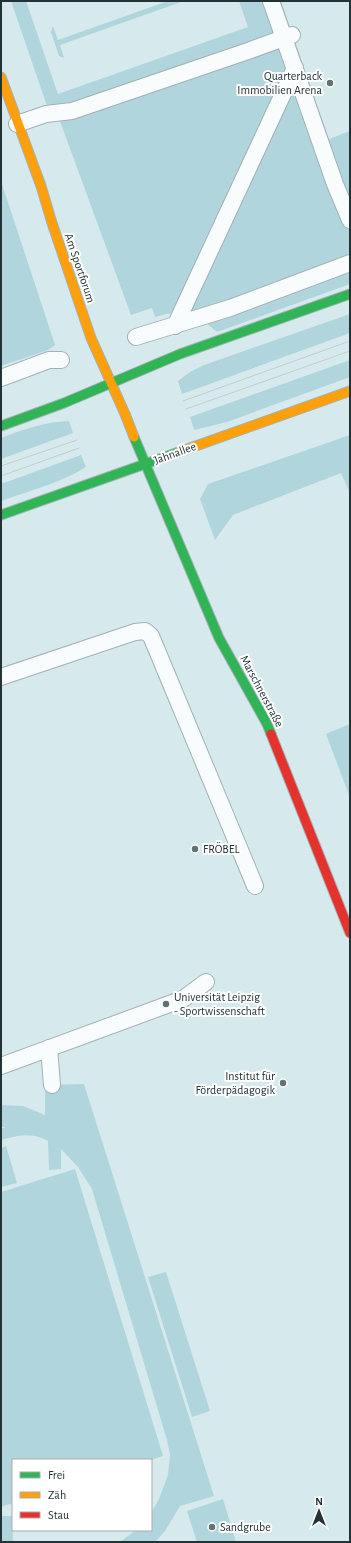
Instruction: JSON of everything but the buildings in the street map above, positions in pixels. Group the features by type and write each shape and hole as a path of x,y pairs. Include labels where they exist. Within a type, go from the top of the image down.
{"main road":[{"name":"Am Sportforum","path":"1,77 41,186 52,223 92,338 146,463"},
{"path":"1,426 64,403 180,354 350,294"},
{"name":"Jahnallee","path":"1,515 350,391"},
{"name":"Marschnerstraße","path":"146,463 219,638 267,724 350,933"}],"street":[{"path":"271,1 288,36 294,68 335,184 350,220"},
{"path":"17,124 46,114 72,112 288,36"},
{"path":"175,326 294,68"},
{"path":"136,337 230,308 350,263"},
{"path":"1,378 49,360 61,360"},
{"path":"1,677 119,637 135,632 145,631 151,636 255,886"},
{"path":"1,1066 183,999 206,982"},
{"path":"49,1048 52,1085"}],"shaded area":[{"path":"11,1 26,1 58,94 248,27 239,1 281,1 329,139 350,131 350,284 217,332 193,312 166,314 155,317 152,308 131,315 54,105 47,106"},
{"path":"168,1 184,1 60,45 64,58 59,56 51,32 53,26 58,40"},
{"path":"1,181 55,345 48,350 1,366"},
{"path":"350,314 350,333 182,394 178,381 190,372 204,365"},
{"path":"350,360 350,377 227,422 194,430 190,417"},
{"path":"69,421 73,433 1,459 1,438 35,426"},
{"path":"350,435 350,493 341,473 233,515 215,540 200,499 208,484"},
{"path":"81,455 86,467 76,473 1,501 1,484"},
{"path":"350,724 350,795 349,795 326,734"},
{"path":"84,1084 214,1496 180,1506 165,1531 155,1542 120,1542 135,1531 152,1531 152,1511 159,1499 168,1475 170,1455 167,1440 92,1189 78,1167 61,1149 61,1169 49,1170 48,1141 31,1135 1,1140 1,1129 6,1127 1,1127 1,1105 23,1106 45,1115 45,1085"},
{"path":"6,1146 17,1183 1,1187 1,1148"},
{"path":"75,1169 163,1456 152,1460 12,1459 12,1503 1,1507 1,1192"},
{"path":"166,1272 210,1411 192,1417 148,1277"},
{"name":"Sandgrube","path":"223,1499 236,1542 197,1542 187,1511"},
{"path":"1,1516 12,1516 13,1542 1,1542"}],"tram line":[{"path":"183,401 350,341"},
{"path":"186,409 350,351"},
{"path":"1,466 77,440"},
{"path":"1,476 79,448"}],"traffic: fast":[{"path":"1,426 64,403 180,354 350,294"},
{"path":"134,437 219,638 267,724 271,734"},
{"path":"1,515 179,452"}],"traffic: slow":[{"path":"1,77 41,186 91,338 125,414"},
{"path":"179,452 350,391"},
{"path":"125,414 134,437"}],"traffic: jam":[{"path":"271,734 350,933"}],"place":[{"name":"Quarterback Immobilien Arena","path":"330,83"},
{"name":"FRÖBEL","path":"195,849"},
{"name":"Universität Leipzig - Sportwissenschaft","path":"166,1004"},
{"name":"Institut für Förderpädagogik","path":"283,1083"},
{"name":"Sandgrube","path":"212,1527"}]}
